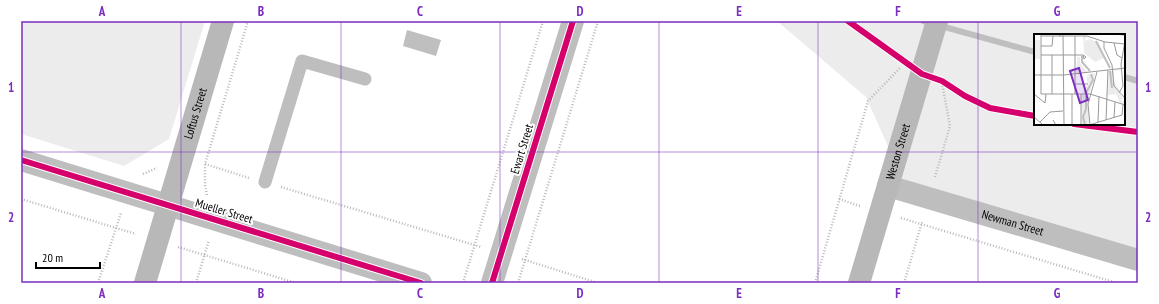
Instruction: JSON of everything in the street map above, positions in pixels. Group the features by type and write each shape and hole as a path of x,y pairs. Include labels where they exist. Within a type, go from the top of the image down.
{"street":[{"name":"Loftus Street","path":"145,283 223,21"},
{"name":"Ewart Street","path":"492,283 572,21"},
{"name":"Weston Street","path":"859,283 937,21"},
{"name":"Mueller Street","path":"21,160 421,283"},
{"name":"Newman Street","path":"888,186 1138,260"}],"lane":[{"path":"265,182 302,61 365,79"}],"path":[{"path":"196,283 213,220 205,185 205,164 248,21"},
{"path":"463,283 543,21"},
{"path":"518,283 598,21"},
{"path":"923,72 948,84"},
{"path":"904,283 950,126 923,72"},
{"path":"815,283 868,101 923,72"},
{"path":"205,164 598,283"},
{"path":"98,283 133,176 160,166"},
{"path":"840,200 922,223 1117,283"}],"shaded area":[{"path":"21,21 205,21 169,139 124,166 21,134"},
{"path":"777,21 1138,21 1138,249 903,180 866,97"},
{"path":"407,30 441,40 436,56 403,46"}],"waterway":[{"path":"923,21 1034,52"},
{"path":"1125,77 1138,81"}],"cycle path":[{"path":"492,283 573,21"},
{"path":"848,21 922,74 942,81 965,96 990,108 1034,116"},
{"path":"1082,125 1138,132"},
{"path":"21,160 421,283"}]}
